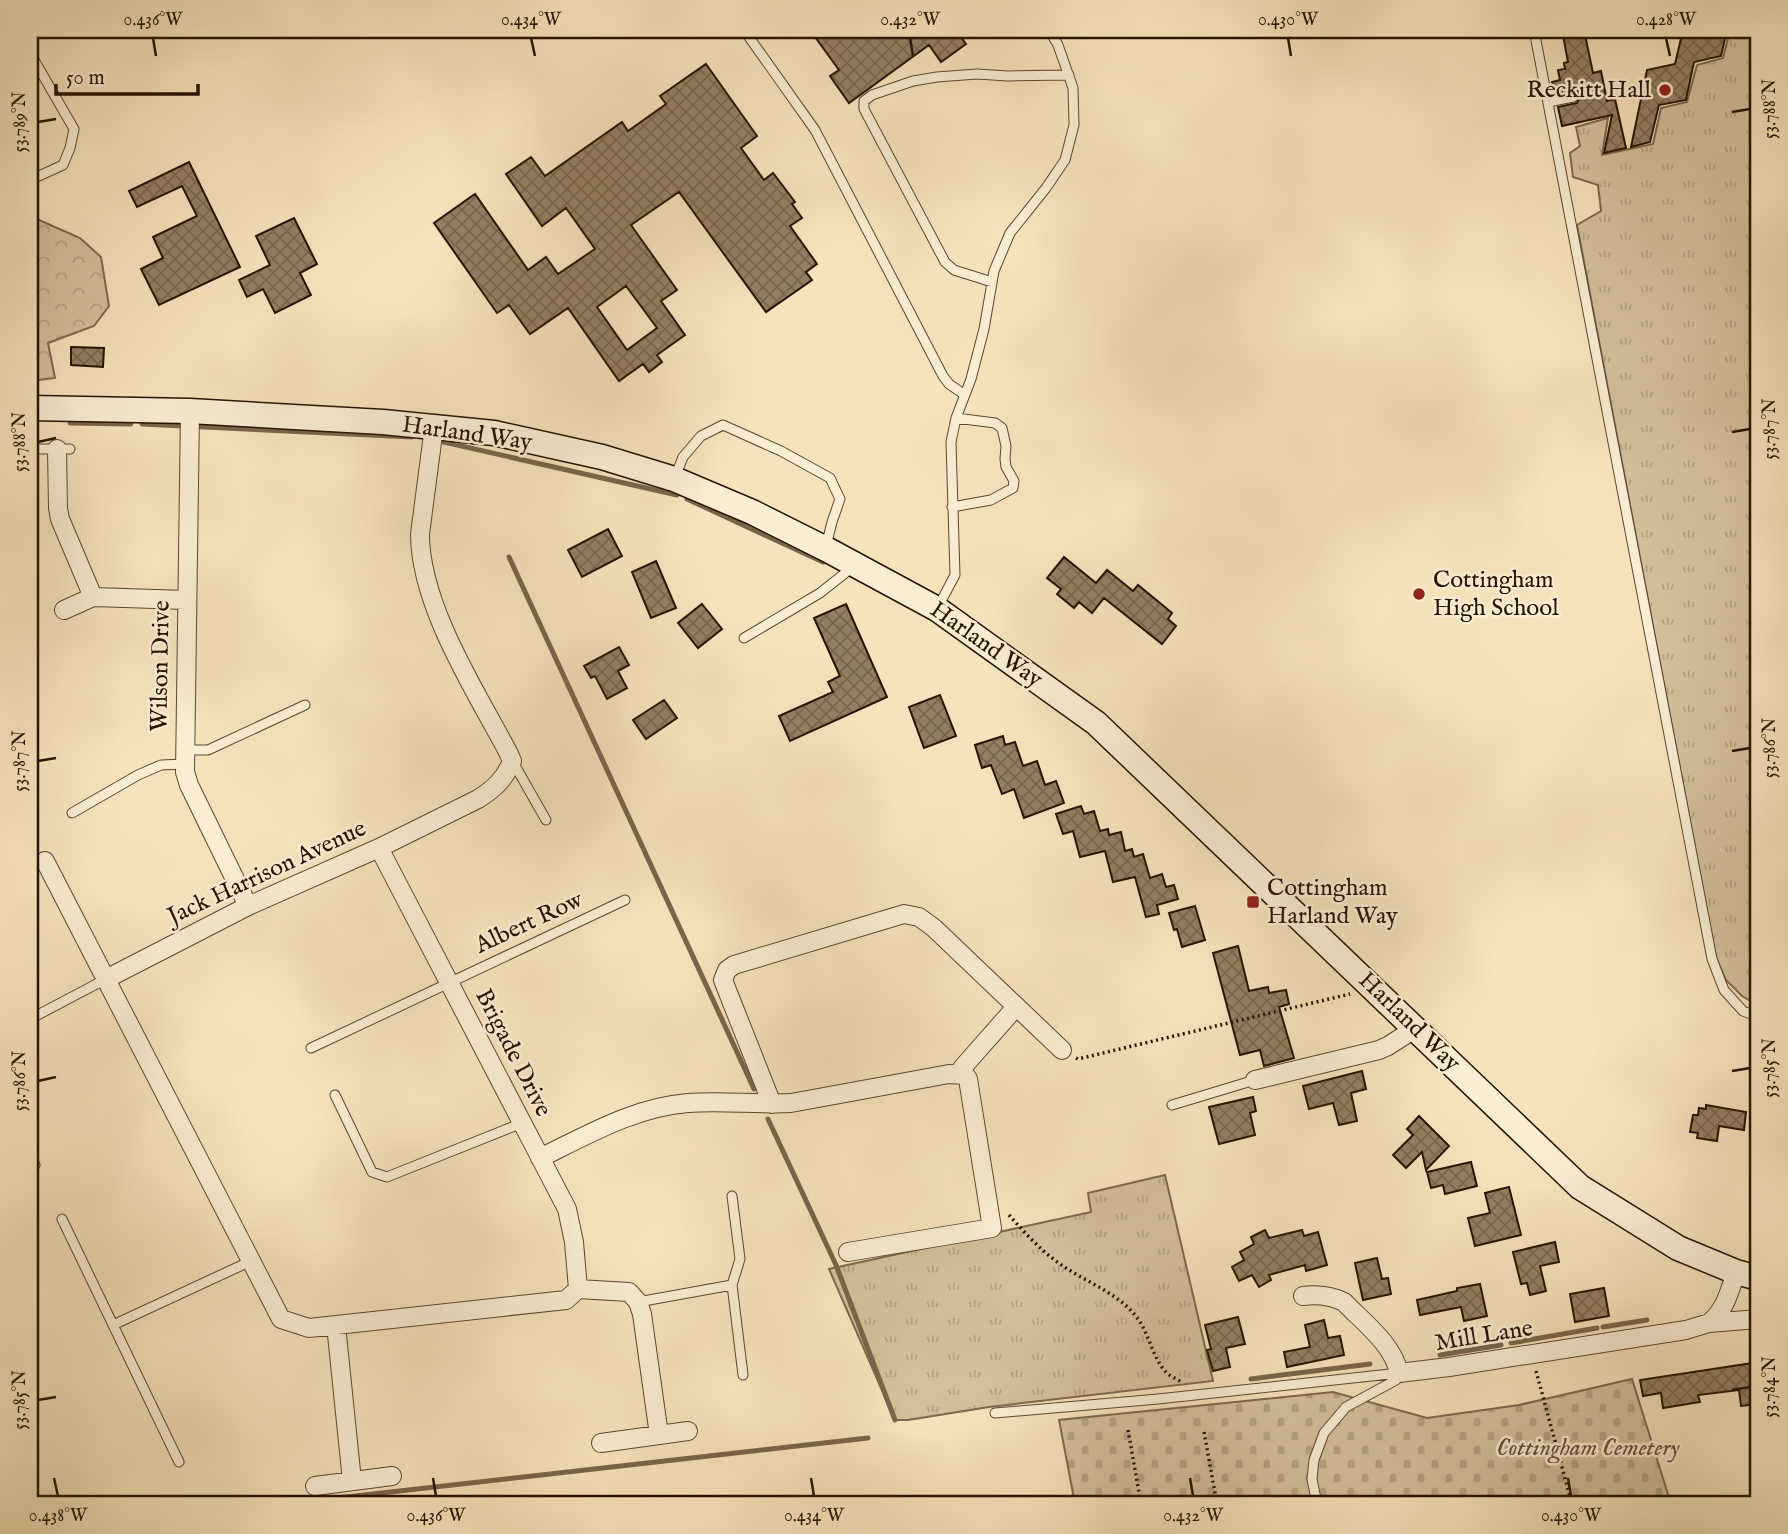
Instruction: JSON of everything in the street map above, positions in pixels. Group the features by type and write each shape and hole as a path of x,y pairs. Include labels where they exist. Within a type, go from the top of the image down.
{"main road":[{"name":"Harland Way","path":"30,408 190,411 383,422 494,433 602,457 674,479 752,512 826,549 937,609 1096,723 1580,1187 1678,1248 1747,1275"}],"street":[{"name":"Wilson Drive","path":"190,411 185,772 188,785 248,906"},
{"path":"433,427 420,534 420,549 429,593 512,761"},
{"path":"64,449 58,508 60,519 93,597"},
{"path":"64,610 93,597 186,600"},
{"name":"Jack Harrison Avenue","path":"106,979 248,906 379,848 492,790 507,772 512,761"},
{"name":"Brigade Drive","path":"379,848 567,1209 574,1242 578,1289"},
{"path":"45,861 281,1319 309,1328 566,1300 578,1289 629,1292 638,1302 642,1314 659,1435"},
{"path":"772,1104 723,980 727,970 734,965 904,914 919,917 934,928 1062,1050"},
{"path":"959,1074 1016,1007"},
{"path":"1255,1080 1378,1050 1416,1028"},
{"path":"540,1158 623,1119 660,1107 716,1102 791,1103 949,1074 965,1075 968,1079 992,1228 848,1252"},
{"path":"1709,1323 1719,1314 1727,1299 1747,1275"},
{"path":"1303,1296 1319,1294 1336,1297 1344,1302 1390,1350 1399,1373"},
{"name":"Mill Lane","path":"1399,1373 1686,1330 1709,1323 1758,1319"},
{"path":"336,1325 352,1481"},
{"path":"601,1443 688,1431"},
{"path":"315,1486 392,1476"}],"lane":[{"path":"937,609 955,575 951,442 984,328 994,271 1010,233 1065,160 1074,125 1073,88 1058,45 1049,30"},
{"path":"1534,30 1712,959 1724,990 1743,1011 1758,1017"},
{"path":"747,31 815,130 943,376 949,384 965,395"},
{"path":"30,53 74,129 71,148 63,165 30,180"},
{"path":"992,282 954,270 946,262 864,109 864,101 872,95 937,77 977,74 1069,75"},
{"path":"1548,102 1573,97"},
{"path":"952,506 991,500 1013,488 1014,481 1006,467 1002,428 995,424 956,418"},
{"path":"674,479 682,457 701,436 723,425 780,451 830,478 840,499 826,549"},
{"path":"30,449 64,449"},
{"path":"744,638 820,593 855,565"},
{"path":"72,813 138,775 208,750 305,705"},
{"path":"512,761 546,820"},
{"name":"Albert Row","path":"311,1048 625,900"},
{"path":"30,1020 106,979"},
{"path":"1172,1105 1255,1080"},
{"path":"335,1095 372,1172 387,1177 522,1123"},
{"path":"30,1154 35,1165"},
{"path":"732,1196 740,1259 732,1285 743,1375"},
{"path":"62,1219 179,1462"},
{"path":"113,1325 251,1261"},
{"path":"638,1302 732,1285"},
{"path":"995,1412 1399,1373 1396,1380 1371,1391 1346,1407 1324,1433 1314,1460 1312,1479 1317,1504"}],"path":[{"path":"1062,1050 1078,1059 1375,989"},
{"path":"986,1190 1032,1241 1063,1266 1120,1301 1139,1319 1165,1372 1203,1394"},
{"path":"1531,1354 1572,1504"},
{"path":"1128,1430 1141,1504"},
{"path":"1204,1432 1217,1504"}],"green space":[{"path":"1730,30 1758,30 1758,1005 1742,996 1726,980 1716,958 1577,225 1601,211 1598,185 1573,177 1570,153 1580,146 1576,127 1608,118 1602,155 1653,144 1661,108 1687,102 1697,65 1723,58"},
{"path":"39,220 80,238 101,257 109,306 94,326 48,343 55,378 30,381 30,221"},
{"path":"1165,1175 1213,1381 895,1420 829,1269 1091,1212 1088,1193"},
{"name":"Cottingham Cemetery","path":"1632,1379 1671,1504 1075,1504 1059,1420 1333,1392 1427,1418 1519,1405"}],"building":[{"path":"810,30 956,30 966,44 941,62 929,45 849,103 830,76 839,70"},
{"path":"1562,30 1584,30 1593,73 1601,71 1607,101 1615,99 1626,148 1604,153 1612,115 1562,126 1558,107 1577,103 1580,96 1575,90 1555,94 1552,82 1560,80 1558,70 1565,69 1564,63 1568,62"},
{"path":"1683,30 1727,30 1721,56 1694,62 1686,100 1659,105 1650,142 1631,147 1647,70 1675,64"},
{"path":"706,64 757,136 741,148 764,180 773,173 795,202 792,204 802,218 790,226 817,264 806,272 812,280 766,312 679,192 631,225 677,290 661,301 685,335 657,355 662,362 649,372 643,364 619,381 568,308 530,334 509,305 497,313 434,223 475,194 528,270 546,257 558,274 595,249 566,208 542,226 506,174 531,157 545,176 622,122 628,131 666,104 660,96","holes":["626,286 657,328 627,350 597,307"]},
{"path":"189,162 240,267 159,305 141,269 163,258 153,237 197,216 182,186 137,207 129,191"},
{"path":"294,218 317,264 300,273 311,295 275,313 263,289 247,297 239,280 270,265 256,236"},
{"path":"71,347 104,348 103,367 71,365"},
{"path":"608,529 622,556 582,577 568,550"},
{"path":"1064,557 1096,583 1107,570 1133,591 1138,585 1172,613 1168,619 1176,626 1162,644 1104,598 1092,613 1079,602 1074,608 1057,594 1061,589 1047,578"},
{"path":"656,561 676,608 651,618 632,572"},
{"path":"702,604 722,629 698,648 678,623"},
{"path":"846,604 887,697 790,741 779,716 833,692 828,682 840,676 814,618"},
{"path":"619,647 629,665 618,671 627,688 607,699 595,676 591,678 584,666"},
{"path":"940,695 956,736 924,748 909,707"},
{"path":"664,700 677,718 646,739 633,720"},
{"path":"1003,736 1005,745 1015,742 1023,766 1037,761 1045,785 1056,781 1064,803 1024,818 1014,789 1002,794 991,765 982,768 975,745"},
{"path":"1081,806 1084,814 1094,811 1100,831 1108,829 1109,835 1121,832 1125,851 1132,849 1134,857 1143,854 1150,878 1162,874 1166,887 1174,885 1178,899 1157,905 1159,914 1146,917 1135,877 1113,882 1105,851 1080,857 1073,831 1063,834 1056,814"},
{"path":"1195,906 1205,940 1182,947 1169,913"},
{"path":"1238,946 1249,991 1268,987 1269,993 1286,990 1289,1004 1279,1007 1294,1058 1264,1066 1260,1050 1240,1055 1213,953"},
{"path":"1362,1071 1366,1089 1351,1093 1357,1121 1339,1125 1333,1103 1309,1109 1303,1086"},
{"path":"1253,1097 1256,1111 1250,1113 1255,1135 1219,1144 1209,1107"},
{"path":"1706,1105 1746,1112 1744,1130 1719,1126 1717,1141 1697,1138 1698,1133 1690,1132 1693,1115 1698,1115 1699,1108 1706,1109"},
{"path":"1419,1116 1449,1146 1426,1170 1422,1152 1406,1168 1393,1155 1413,1135 1407,1129"},
{"path":"1471,1162 1477,1186 1445,1194 1443,1185 1431,1188 1427,1172"},
{"path":"1509,1187 1521,1235 1475,1246 1468,1218 1490,1213 1485,1193"},
{"path":"1265,1230 1269,1238 1302,1230 1304,1236 1318,1232 1327,1265 1306,1271 1305,1265 1269,1275 1271,1280 1259,1287 1252,1275 1239,1281 1232,1267 1244,1260 1240,1252 1254,1244 1251,1237"},
{"path":"1555,1242 1559,1262 1540,1266 1546,1291 1530,1295 1527,1283 1521,1284 1513,1252"},
{"path":"1377,1258 1382,1279 1388,1278 1391,1294 1363,1300 1355,1263"},
{"path":"1480,1284 1487,1316 1464,1321 1461,1307 1420,1315 1417,1300"},
{"path":"1604,1288 1609,1316 1575,1322 1570,1294"},
{"path":"1238,1317 1245,1344 1226,1348 1230,1367 1213,1371 1207,1350 1211,1349 1205,1325"},
{"path":"1324,1320 1328,1338 1340,1336 1344,1355 1287,1367 1284,1352 1310,1347 1305,1325"},
{"path":"1753,1363 1758,1404 1741,1406 1739,1390 1698,1395 1700,1402 1663,1408 1661,1393 1643,1396 1640,1380"}],"waterway":[{"path":"70,423 131,424"},
{"path":"142,424 412,437"},
{"path":"435,440 677,495"},
{"path":"687,499 823,562"},
{"path":"509,557 754,1089"},
{"path":"768,1119 836,1265 895,1420"},
{"path":"1754,1249 1758,1250"},
{"path":"1603,1327 1647,1320"},
{"path":"1511,1343 1597,1328"},
{"path":"1440,1355 1501,1345"},
{"path":"1251,1379 1370,1364"},
{"path":"284,1504 868,1438"}],"place":[{"name":"Reckitt Hall","path":"1665,90"},
{"name":"Cottingham High School","path":"1419,594"},
{"name":"Cottingham Harland Way","path":"1253,902"}]}
